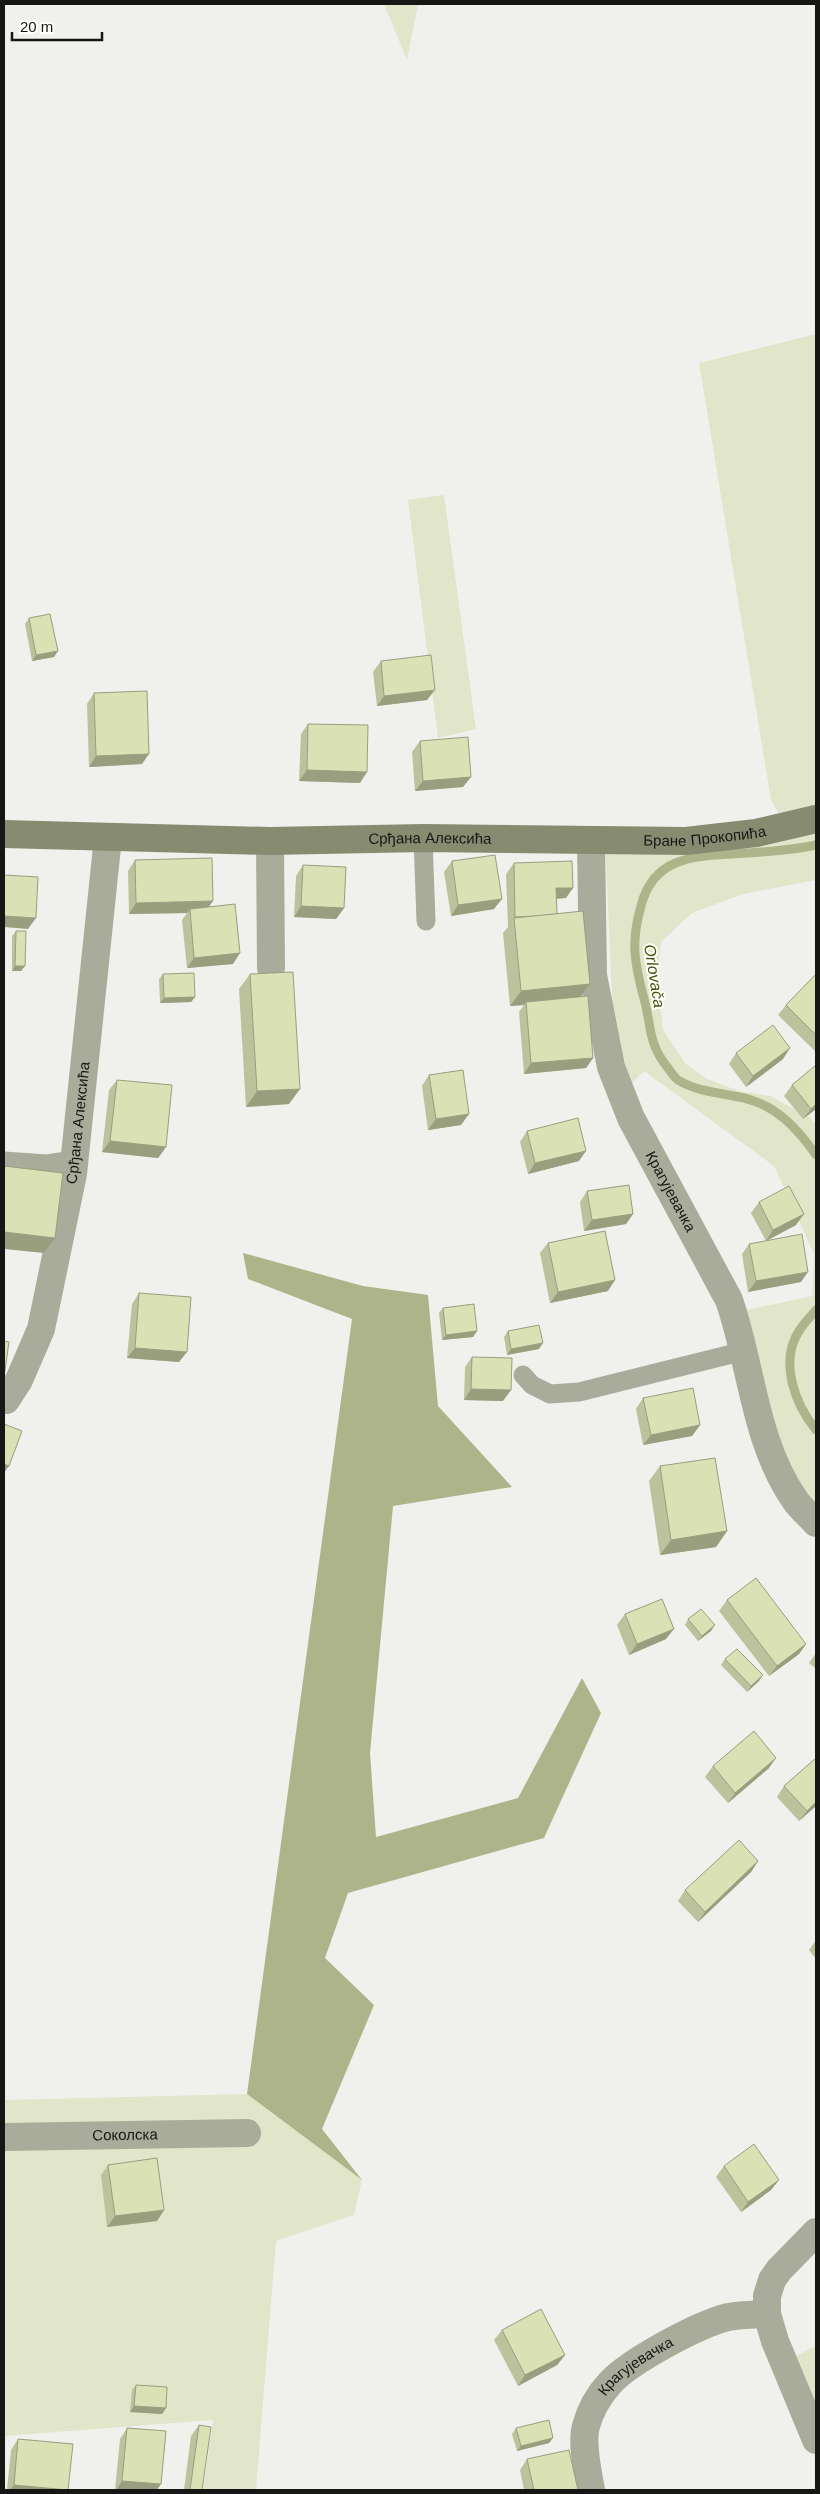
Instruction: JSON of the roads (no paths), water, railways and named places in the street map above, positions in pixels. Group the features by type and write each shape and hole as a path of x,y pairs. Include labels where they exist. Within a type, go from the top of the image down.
{"street":[{"name":"Бране Прокопића","path":"591,842 686,841 756,833 816,819"},
{"name":"Срђана Алексића","path":"4,834 270,841 423,838 591,842"},
{"name":"Срђана Алексића","path":"6,1400 19,1380 41,1330 73,1174 108,836"},
{"path":"270,841 271,968"},
{"name":"Крагујевачка","path":"591,842 593,974 611,1067 632,1118 729,1300 744,1351 758,1418 771,1456 796,1503 816,1522"},
{"name":"Соколска","path":"4,2137 247,2134"},
{"path":"816,2232 794,2253 772,2280 767,2296 767,2314 775,2342 816,2440"},
{"name":"Крагујевачка","path":"591,2490 586,2462 585,2428 595,2403 611,2382 650,2354 686,2334 723,2318 767,2314"}],"lane":[{"path":"423,838 426,921"},
{"path":"4,1161 47,1164 74,1160"},
{"path":"523,1375 532,1385 550,1394 579,1392 744,1351"}],"waterway":[{"name":"Orlovača","path":"816,845 796,849 703,856 676,863 665,869 655,878 647,890 638,918 635,940 637,971 653,1042 661,1059 674,1076 693,1087 744,1098 767,1106 794,1127 816,1155"},
{"name":"Orlovača","path":"816,1310 801,1328 793,1343 790,1356 790,1369 796,1395 808,1420 816,1430"}]}
